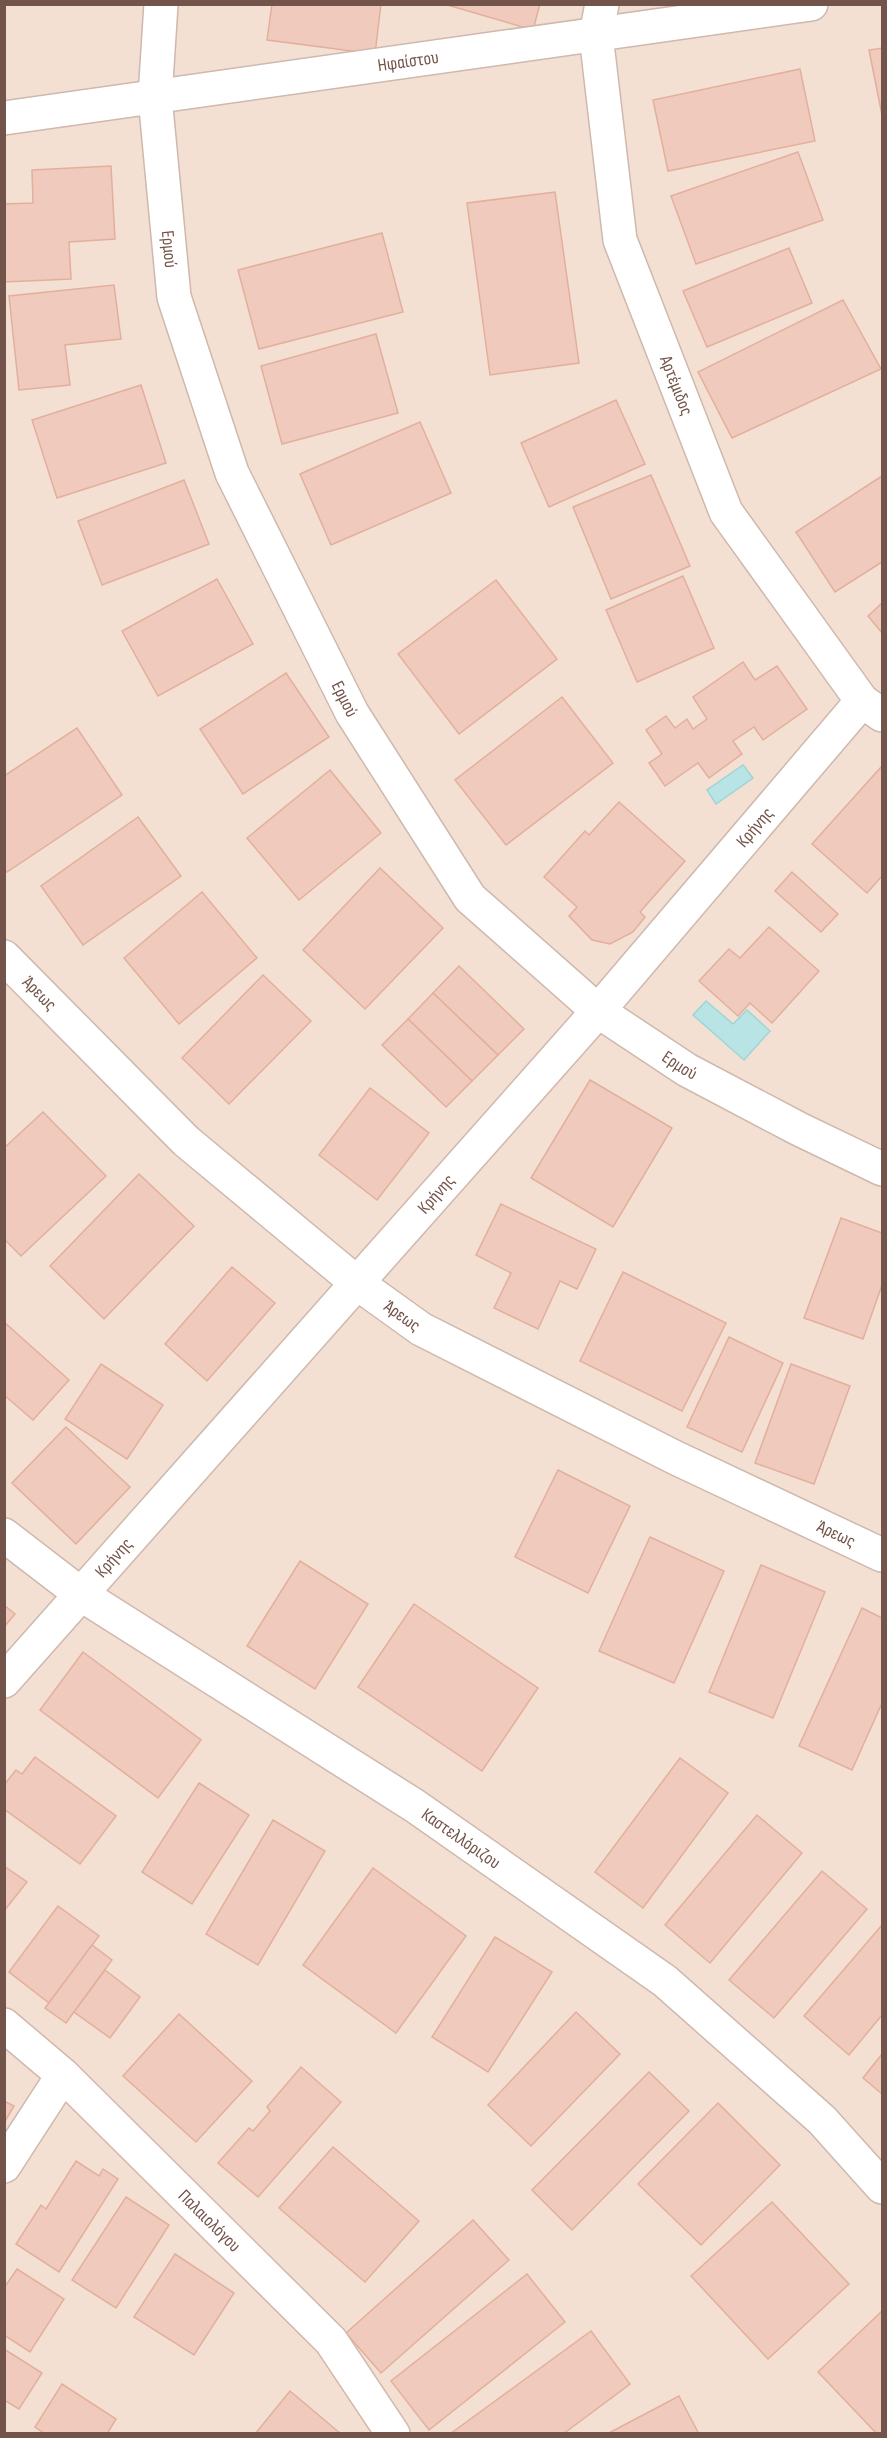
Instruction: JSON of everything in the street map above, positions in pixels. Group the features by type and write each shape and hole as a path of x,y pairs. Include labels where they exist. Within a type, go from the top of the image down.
{"street":[{"name":"Ερμού","path":"161,4 155,97 174,297 232,473 352,713 470,898 598,1011 687,1070 798,1129 882,1169"},
{"name":"Ηφαίστου","path":"4,118 155,97 599,20 811,4"},
{"name":"Αρτέμιδος","path":"599,20 620,240 726,512 872,708"},
{"name":"Κρήνης","path":"4,1681 598,1011 872,708"},
{"name":"Άρεως","path":"4,957 186,1141 357,1283 421,1329 548,1395 882,1555"},
{"name":"Καστελλόριζου","path":"4,1535 82,1595 415,1806 665,1981 822,2120 882,2187"},
{"name":"Παλαιολόγου","path":"4,2025 63,2074 331,2341 393,2433"},
{"path":"4,2166 63,2074"}],"shaded area":[{"path":"5,5 882,5 882,2433 5,2433"}],"water":[{"path":"743,765 753,778 716,804 707,790"},
{"path":"706,1001 733,1024 747,1010 770,1031 744,1060 693,1015"}],"building":[{"path":"272,4 381,4 375,54 267,40"},
{"path":"444,4 540,4 533,30"},
{"path":"882,48 882,115 869,50"},
{"path":"800,69 815,141 668,171 653,100"},
{"path":"798,152 823,220 696,264 671,196"},
{"path":"111,166 115,239 69,242 71,279 4,282 4,204 33,203 32,170"},
{"path":"555,192 579,363 490,375 467,203"},
{"path":"382,233 403,312 259,349 238,270"},
{"path":"789,248 812,303 707,347 683,291"},
{"path":"114,285 121,339 65,345 70,385 19,390 9,296"},
{"path":"843,300 881,369 732,438 698,372"},
{"path":"376,334 398,413 282,444 261,366"},
{"path":"141,385 166,463 57,498 32,420"},
{"path":"616,400 645,464 549,507 521,443"},
{"path":"420,422 451,493 331,545 300,474"},
{"path":"651,475 690,566 611,599 573,507"},
{"path":"882,476 882,562 835,592 796,532"},
{"path":"184,480 209,544 102,585 78,521"},
{"path":"683,576 714,648 637,682 606,610"},
{"path":"217,579 253,644 158,696 122,631"},
{"path":"496,580 557,659 459,734 398,654"},
{"path":"882,603 882,633 868,616"},
{"path":"743,662 755,680 777,666 807,709 763,740 754,727 733,741 742,754 709,778 698,763 665,786 649,763 662,754 646,730 666,716 675,728 687,719 693,729 707,719 693,697"},
{"path":"286,673 329,737 243,794 200,729"},
{"path":"562,697 613,763 506,845 455,780"},
{"path":"77,728 122,795 7,872 4,869 4,776"},
{"path":"882,766 882,876 867,893 812,844"},
{"path":"330,770 381,833 299,900 247,838"},
{"path":"619,802 685,861 640,912 645,917 633,932 610,944 592,940 569,916 577,907 544,877 585,831 589,835"},
{"path":"138,817 181,876 83,945 41,886"},
{"path":"380,868 443,928 365,1009 303,950"},
{"path":"792,872 838,914 821,932 775,891"},
{"path":"202,892 257,958 179,1024 124,958"},
{"path":"769,927 819,971 772,1023 750,1003 738,1016 699,981 729,949 740,958"},
{"path":"459,966 524,1029 498,1055 433,993"},
{"path":"263,975 311,1021 229,1104 182,1058"},
{"path":"433,993 498,1055 472,1081 408,1019"},
{"path":"408,1019 472,1081 446,1107 382,1045"},
{"path":"590,1080 672,1128 613,1227 531,1178"},
{"path":"370,1088 429,1133 377,1200 319,1155"},
{"path":"43,1112 106,1176 21,1256 4,1239 4,1148"},
{"path":"139,1174 194,1226 104,1319 50,1266"},
{"path":"501,1204 596,1249 577,1289 560,1281 538,1329 494,1308 511,1273 476,1255"},
{"path":"841,1218 882,1233 882,1285 863,1339 804,1318"},
{"path":"232,1267 275,1303 207,1381 165,1344"},
{"path":"623,1272 726,1323 682,1411 580,1361"},
{"path":"4,1322 69,1380 33,1420 4,1395"},
{"path":"729,1337 783,1363 742,1452 687,1427"},
{"path":"101,1364 163,1405 127,1459 65,1419"},
{"path":"791,1364 850,1386 814,1484 755,1463"},
{"path":"66,1427 130,1487 76,1544 12,1483"},
{"path":"558,1470 630,1506 588,1593 515,1557"},
{"path":"650,1537 724,1571 674,1683 599,1651"},
{"path":"300,1561 368,1604 315,1689 247,1646"},
{"path":"761,1565 825,1592 773,1718 709,1692"},
{"path":"414,1604 538,1688 482,1771 358,1687"},
{"path":"4,1605 15,1614 4,1627"},
{"path":"862,1608 882,1618 882,1703 852,1770 799,1746"},
{"path":"83,1652 201,1740 158,1798 40,1710"},
{"path":"35,1757 116,1816 80,1864 4,1809 4,1785 16,1770 22,1774"},
{"path":"680,1758 728,1793 643,1908 595,1872"},
{"path":"199,1783 249,1815 192,1904 142,1872"},
{"path":"757,1815 802,1853 710,1963 665,1925"},
{"path":"273,1820 325,1851 258,1965 206,1934"},
{"path":"4,1866 27,1882 4,1911"},
{"path":"373,1868 466,1936 396,2033 303,1965"},
{"path":"822,1871 867,1909 774,2018 729,1980"},
{"path":"58,1906 99,1936 49,2003 9,1972"},
{"path":"882,1925 882,2015 849,2055 804,2016"},
{"path":"495,1937 552,1972 488,2072 432,2037"},
{"path":"92,1945 112,1960 66,2023 45,2008"},
{"path":"105,1970 140,1997 110,2038 74,2012"},
{"path":"576,2012 620,2054 531,2146 488,2105"},
{"path":"179,2014 252,2081 196,2142 123,2076"},
{"path":"882,2054 882,2094 863,2078"},
{"path":"301,2067 341,2102 258,2197 218,2163 249,2128 253,2131 270,2111 267,2107"},
{"path":"649,2072 689,2111 572,2230 532,2190"},
{"path":"4,2101 14,2106 4,2123"},
{"path":"718,2103 780,2165 701,2245 638,2184"},
{"path":"333,2147 419,2221 365,2282 279,2208"},
{"path":"76,2161 99,2176 103,2169 118,2179 59,2272 16,2244 41,2205 46,2209"},
{"path":"126,2197 169,2225 116,2308 72,2280"},
{"path":"772,2202 849,2284 768,2359 691,2276"},
{"path":"473,2220 509,2260 381,2373 346,2333"},
{"path":"175,2254 234,2293 194,2355 134,2317"},
{"path":"17,2269 64,2299 30,2352 4,2335 4,2288"},
{"path":"527,2274 565,2322 429,2430 391,2381"},
{"path":"882,2311 882,2434 877,2434 818,2372"},
{"path":"591,2331 630,2384 563,2434 450,2434"},
{"path":"4,2349 42,2373 19,2409 4,2400"},
{"path":"62,2384 116,2419 107,2434 45,2434 35,2427"},
{"path":"290,2391 341,2434 255,2434"},
{"path":"679,2396 699,2434 607,2434"}]}
